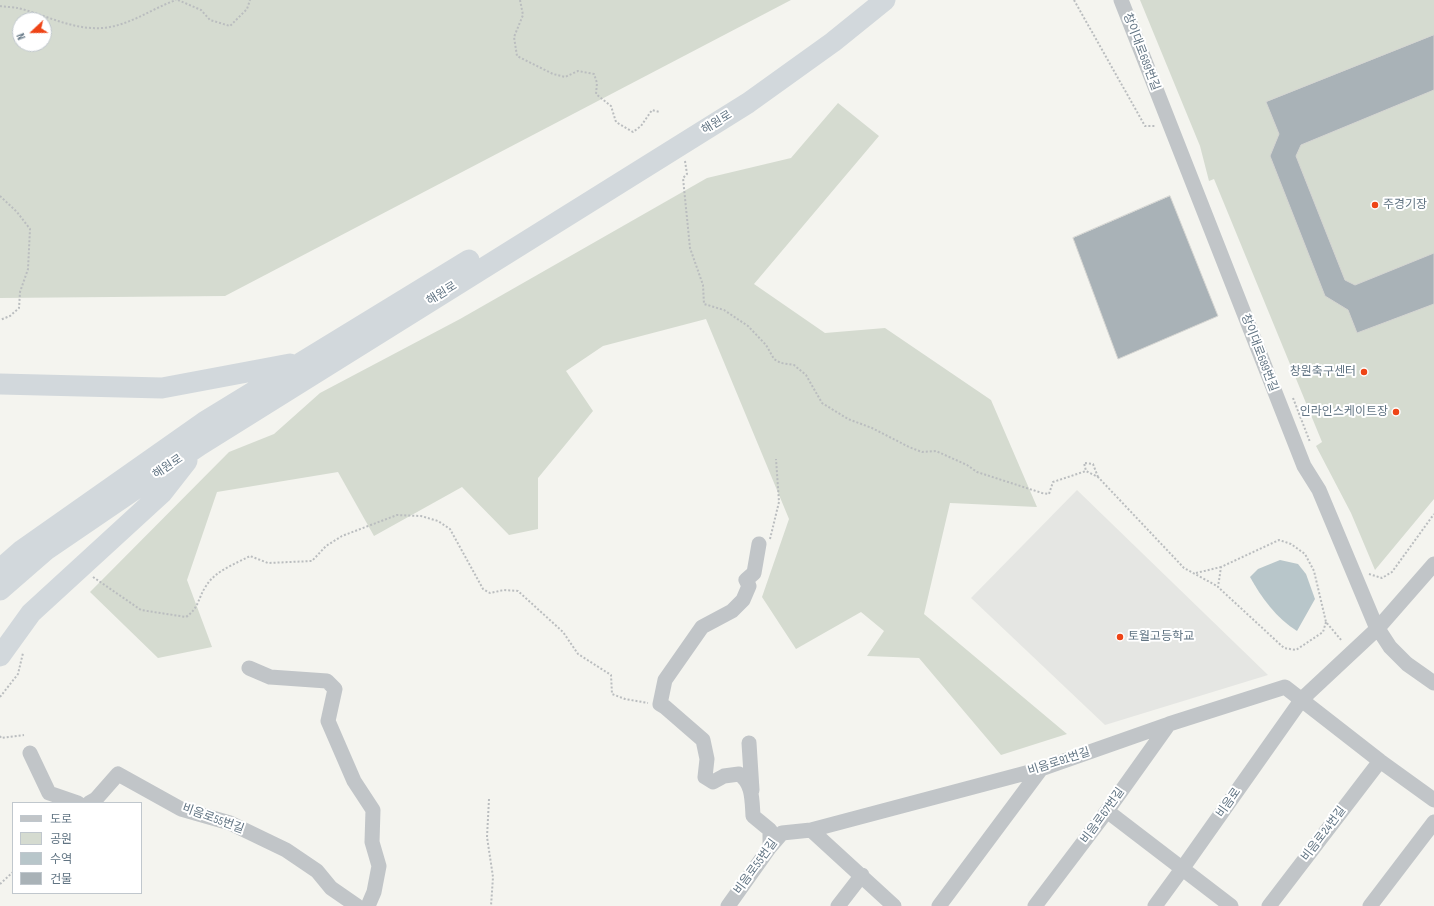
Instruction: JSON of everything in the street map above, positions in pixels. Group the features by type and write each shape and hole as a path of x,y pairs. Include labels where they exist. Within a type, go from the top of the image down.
{"highway":[{"name":"해원로","path":"0,569 22,550 204,422 747,90 866,0"},
{"name":"해원로","path":"0,590 46,550 200,445 748,103 834,42 885,0"},
{"path":"0,384 162,388 302,362"},
{"path":"0,656 31,613 162,493 200,445"}],"street":[{"name":"창이대로689번길","path":"1121,0 1304,466 1319,490 1378,628 1390,647 1407,664 1434,683"},
{"path":"752,797 746,779 739,774 724,776 713,782 706,777 707,759 703,740 660,704 665,680 702,627 732,611 743,600 748,586 746,580 754,573 759,544"},
{"name":"비음로","path":"1155,906 1302,699 1378,628 1434,564"},
{"path":"249,668 270,677 327,681 335,689 328,721 354,781 373,810 372,842 379,866 374,892 368,906"},
{"name":"비음로91번길","path":"811,830 1041,769 1169,724 1285,687 1302,699"},
{"path":"1302,699 1380,761 1434,800"},
{"name":"비음로67번길","path":"1036,906 1107,811 1169,724"},
{"path":"749,743 752,816 770,830 770,847"},
{"path":"30,753 49,793 75,802"},
{"name":"비음로24번길","path":"1269,906 1380,761"},
{"path":"939,906 1041,769"},
{"name":"비음로55번길","path":"91,802 96,799 118,774 181,809 230,823 286,850 317,870 331,888 357,906"},
{"path":"1107,811 1231,906"},
{"path":"1370,906 1434,822"},
{"path":"811,830 862,875 894,906"},
{"name":"비음로55번길","path":"728,906 770,847 782,833 811,830"},
{"path":"838,906 862,875"}],"path":[{"path":"0,6 17,8 82,28 103,28 138,19 163,4 177,0 201,10 210,20 230,26 247,9 250,0"},
{"path":"520,0 523,15 514,36 517,56 553,74 565,77 578,71 594,74 597,83 596,94 611,106 616,122 634,132 641,126 652,110 660,112"},
{"path":"1074,0 1145,126 1157,126"},
{"path":"685,160 687,174 683,178 689,241 703,285 704,304 724,310 755,332 766,344 774,359 781,363 794,365 806,375 822,403 848,419 872,428 909,447 922,452 936,451 967,465 977,472 1042,494 1049,494 1053,482 1060,478 1086,471 1098,478 1184,568 1218,586 1284,648 1296,650 1323,632 1326,622"},
{"path":"0,196 17,212 30,229 28,269 20,292 19,308 10,316 0,320"},
{"path":"756,562 771,538 779,502 776,459"},
{"path":"1086,471 1084,463 1093,464 1098,478"},
{"path":"1409,547 1434,514"},
{"path":"90,575 141,610 186,618 194,611 206,586 217,574 250,556 268,563 312,561 326,546 342,536 397,515 421,516 438,521 450,529 483,589 490,593 504,590 518,591 563,632 578,654 611,676 612,694 625,699 645,702"},
{"path":"1196,573 1221,567 1279,540 1291,544 1305,554 1314,571 1326,622 1342,641"},
{"path":"1218,586 1221,567"},
{"path":"0,697 18,674 24,653"},
{"path":"0,736 1,738 24,735"},
{"path":"489,799 487,837 493,877 491,906"},
{"path":"0,884 12,873"}],"shaded area":[{"name":"토월고등학교","path":"1077,490 1268,675 1105,725 971,598"}],"green space":[{"path":"0,0 791,0 225,296 0,298"},
{"name":"창원축구센터","path":"1140,0 1434,0 1434,499 1375,570 1351,513 1316,446 1322,442 1214,179 1209,181 1200,146"},
{"path":"838,103 879,136 754,284 825,333 885,328 991,400 1037,507 950,503 924,614 1067,734 1001,755 919,658 867,656 884,631 861,612 796,649 762,597 789,519 706,319 603,346 566,371 593,411 538,478 538,529 509,535 462,487 374,536 338,472 217,492 187,580 212,647 158,658 90,592 229,452 274,434 320,393 460,319 707,178 791,158"}],"water":[{"path":"1280,560 1298,564 1306,574 1315,599 1297,631 1276,614 1259,592 1250,577 1258,569"}],"building":[{"name":"창원축구센터","path":"1434,35 1434,90 1301,145 1296,156 1345,280 1355,285 1434,253 1434,304 1357,333 1348,310 1325,296 1270,156 1279,134 1266,102"},
{"path":"1170,196 1218,316 1118,359 1073,238"}],"place":[{"name":"주경기장","path":"1375,205"},
{"name":"창원축구센터","path":"1364,372"},
{"name":"인라인스케이트장","path":"1396,412"},
{"name":"토월고등학교","path":"1120,637"}]}
